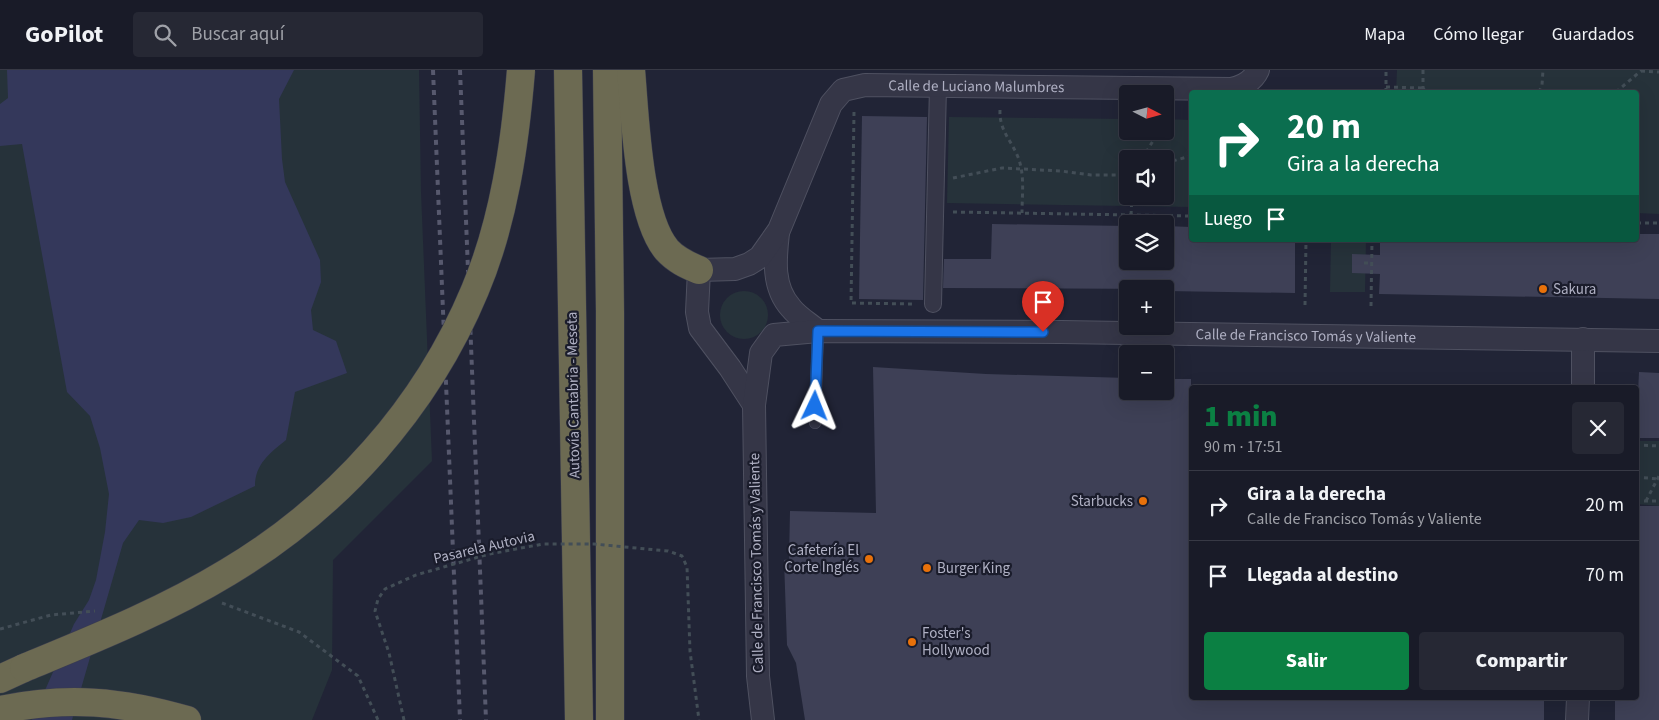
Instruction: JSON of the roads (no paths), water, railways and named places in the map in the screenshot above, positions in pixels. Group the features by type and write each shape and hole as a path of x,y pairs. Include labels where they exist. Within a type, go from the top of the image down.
{"highway":[{"path":"12,674 155,612 228,573 304,519 334,494 374,452 430,376 451,341 475,290 504,196 514,134 521,70"},
{"name":"Autovía Cantabria - Meseta","path":"568,70 579,720"},
{"path":"607,70 610,312 610,720"},
{"path":"631,70 640,163 652,221 666,249 684,264 699,270"},
{"path":"610,312 622,600 630,720"},
{"path":"12,707 54,701 93,701 155,711 187,720"}],"street":[{"name":"Calle de Luciano Malumbres","path":"699,270 735,268 749,264 760,257 779,230 828,109 836,96 843,90 854,86 1231,89 1243,85 1252,79 1258,70"},
{"path":"933,304 938,86"},
{"name":"Calle de Luciano Malumbres","path":"779,230 774,262 778,286 790,308 818,331"},
{"path":"699,270 697,312 700,328 730,368 754,405"},
{"name":"Calle de Francisco Tomás y Valiente","path":"764,720 758,676 754,405 761,353 767,342 774,335 818,331 1659,341"},
{"path":"1583,339 1583,385"},
{"path":"1577,720 1578,700"}],"lane":[{"path":"815,423 818,331"}],"water":[{"path":"7,70 294,70 279,99 285,182 320,260 321,282 311,310 313,330 336,341 347,373 295,392 286,440 264,460 258,471 255,486 191,517 163,523 139,520 123,543 72,720 32,720 74,624 89,600 96,580 105,532 109,494 100,448 90,416 67,392 22,144 0,146 0,104 8,98"}],"railway":[{"path":"433,70 460,720"},
{"path":"460,70 486,720"}],"place":[{"name":"Sakura","path":"1543,289"},
{"name":"Starbucks","path":"1143,501"},
{"name":"Cafetería El Corte Inglés","path":"869,559"},
{"name":"Burger King","path":"927,568"},
{"name":"Foster's Hollywood","path":"912,642"}]}
